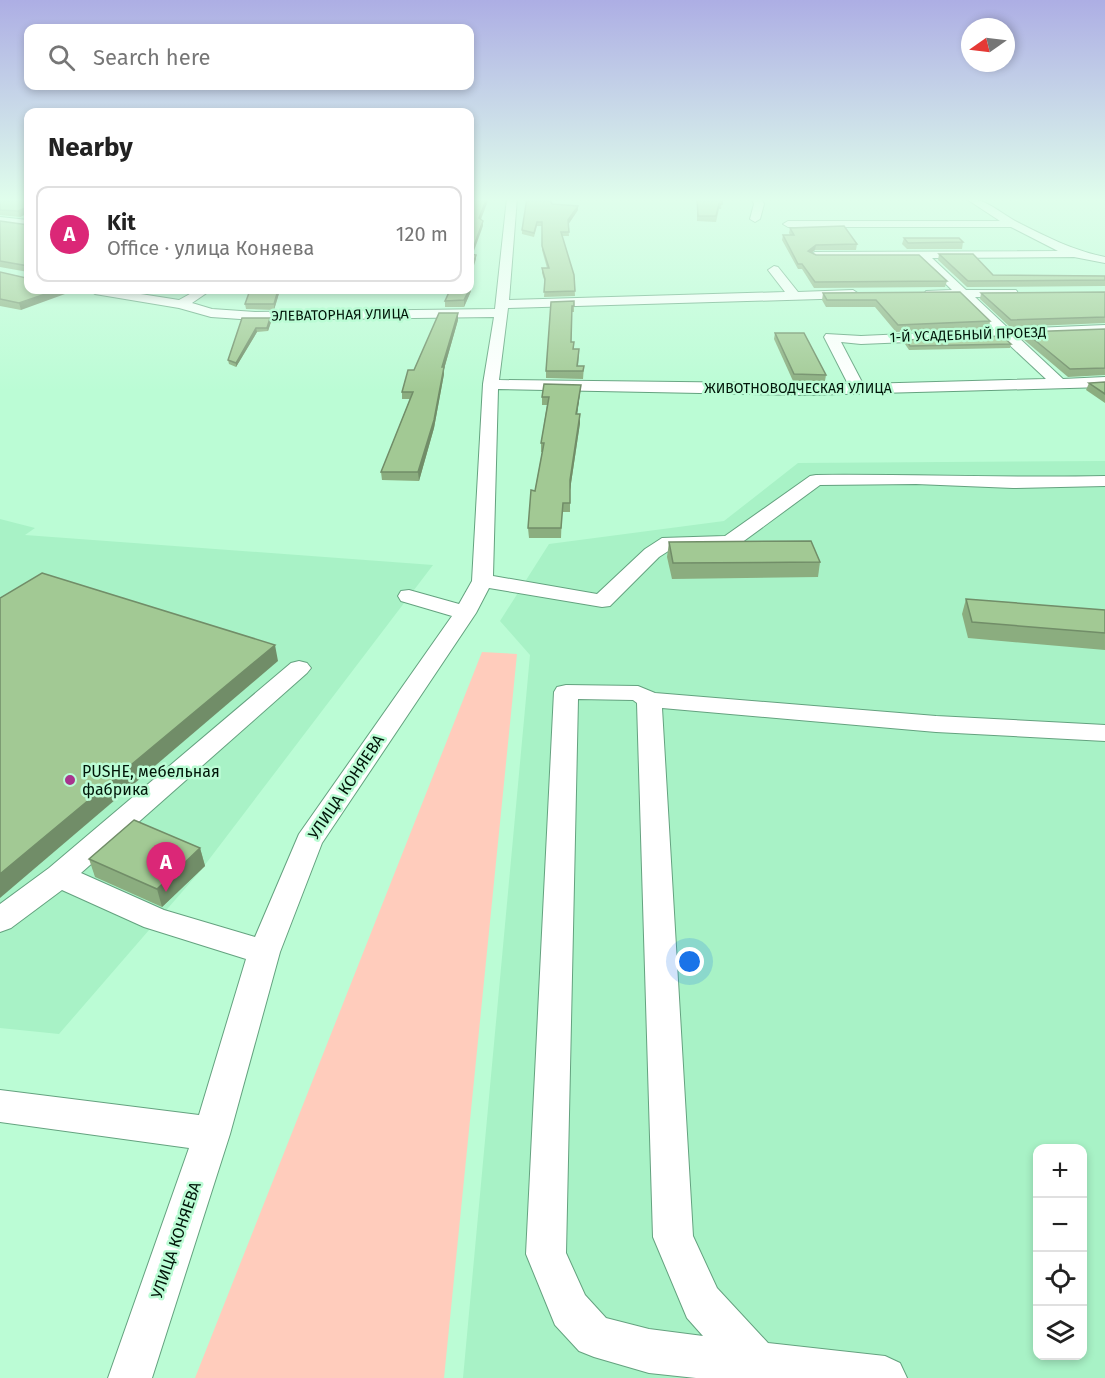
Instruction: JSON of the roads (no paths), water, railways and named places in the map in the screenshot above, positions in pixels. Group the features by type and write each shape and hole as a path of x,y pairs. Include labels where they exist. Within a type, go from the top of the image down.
{"street":[{"name":"УЛИЦА КОНЯЕВА","path":"130,1378 212,1134 264,952 309,841 465,613 482,581 491,384 506,262"},
{"path":"930,262 1060,384"},
{"path":"774,270 793,294"},
{"path":"919,294 1027,293"},
{"name":"ЭЛЕВАТОРНАЯ УЛИЦА","path":"120,294 181,304 211,313 255,316 501,309 793,294 862,294"},
{"path":"181,304 198,294"},
{"name":"1-Й УСАДЕБНЫЙ ПРОЕЗД","path":"858,389 831,337 861,340 1105,330"},
{"name":"ЖИВОТНОВОДЧЕСКАЯ УЛИЦА","path":"491,384 806,390 1105,382"},
{"path":"482,581 602,601 652,553 669,542 730,542 816,480 916,479 1013,483 1105,481"},
{"path":"409,596 465,613"},
{"path":"0,920 59,876 299,668"},
{"path":"885,1378 649,1351 594,1336 570,1310 546,1254 566,692 638,693 649,700 936,724 1105,733"},
{"path":"649,700 674,1237 702,1302 756,1362"},
{"path":"59,876 154,919 264,952"},
{"path":"0,1106 212,1134"}],"place":[{"name":"PUSHE, мебельная фабрика","path":"70,780"},
{"name":"Kit","path":"166,892"}]}
